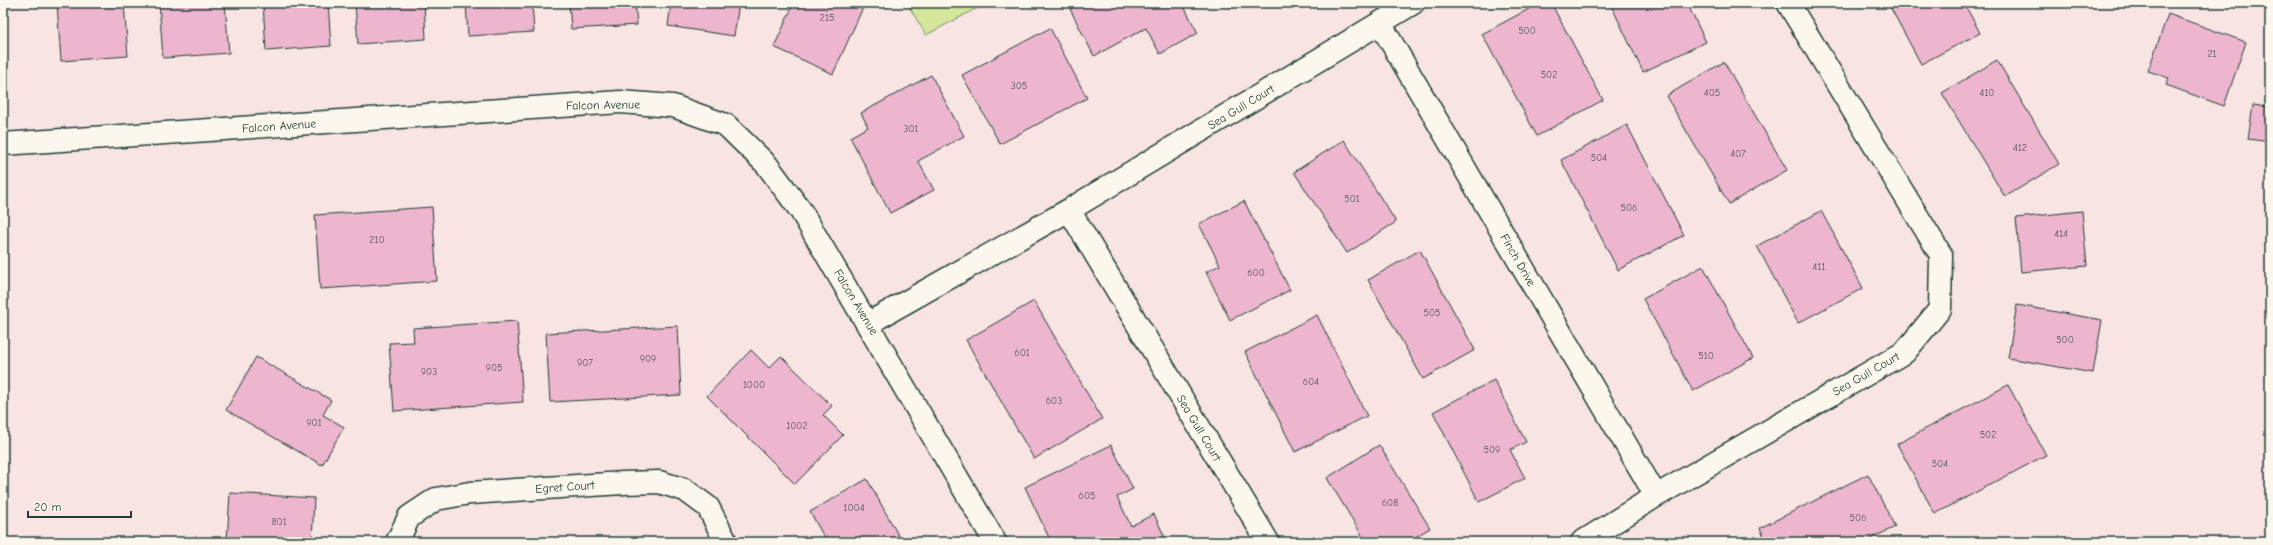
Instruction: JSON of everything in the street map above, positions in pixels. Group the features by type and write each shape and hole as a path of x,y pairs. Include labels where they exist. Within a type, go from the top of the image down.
{"street":[{"name":"Sea Gull Court","path":"869,323 1069,210 1414,3"},
{"name":"Sea Gull Court","path":"1582,542 1656,496 1905,352 1940,308 1941,255 1788,3"},
{"name":"Finch Drive","path":"1380,23 1656,496"},
{"name":"Falcon Avenue","path":"3,144 620,102 673,106 726,125 767,165 802,211 996,542"},
{"name":"Sea Gull Court","path":"1069,210 1268,542"},
{"name":"Egret Court","path":"397,542 408,517 436,499 470,493 659,482 685,490 708,507 726,542"}],"green space":[{"path":"907,3 987,3 926,35"}],"building":[{"path":"57,3 124,3 128,56 61,61"},
{"path":"159,3 225,3 229,53 163,58"},
{"path":"263,3 328,3 331,46 266,51"},
{"path":"355,3 424,3 426,39 358,44"},
{"path":"466,3 532,3 534,32 468,36"},
{"path":"569,3 635,3 637,25 571,29"},
{"path":"671,3 739,3 734,36 668,26"},
{"path":"794,3 865,3 833,74 774,47"},
{"path":"1083,3 1182,3 1198,33 1160,54 1146,28 1094,56 1070,9"},
{"path":"1229,3 1241,3 1231,8"},
{"path":"1540,3 1551,3 1603,100 1537,136 1482,34"},
{"path":"1610,3 1687,3 1706,42 1643,72"},
{"path":"1888,3 1964,3 1980,33 1921,64"},
{"path":"2168,14 2246,42 2224,106 2166,85 2169,78 2148,71"},
{"path":"1050,28 1087,98 1000,144 962,75"},
{"path":"1997,60 2059,164 2005,197 1942,93"},
{"path":"1724,62 1787,170 1729,204 1666,96"},
{"path":"931,75 964,136 918,161 934,190 890,213 850,137 868,127 861,113"},
{"path":"2270,95 2270,142 2248,139 2253,105 2268,107"},
{"path":"1627,125 1684,235 1618,270 1561,160"},
{"path":"1344,140 1396,222 1347,253 1294,172"},
{"path":"1244,201 1290,290 1230,320 1206,272 1220,265 1199,224"},
{"path":"432,207 437,281 320,289 315,215"},
{"path":"1821,211 1863,288 1798,323 1757,246"},
{"path":"2082,211 2087,266 2021,272 2016,218"},
{"path":"1420,250 1475,350 1423,379 1368,280"},
{"path":"1703,266 1753,358 1693,391 1643,299"},
{"path":"1034,301 1102,419 1034,459 966,340"},
{"path":"2017,305 2102,320 2093,373 2008,358"},
{"path":"1317,315 1367,416 1295,452 1245,352"},
{"path":"517,321 523,402 394,411 389,343 414,342 413,328"},
{"path":"678,326 681,395 550,402 546,333"},
{"path":"751,350 769,368 781,356 832,406 823,415 843,435 795,484 707,396"},
{"path":"256,357 331,400 323,415 344,427 322,465 226,410"},
{"path":"1494,380 1526,442 1510,450 1525,478 1479,502 1433,412"},
{"path":"2008,385 2046,455 1935,514 1897,444"},
{"path":"1111,445 1133,489 1117,497 1131,526 1154,514 1167,542 1051,542 1025,487"},
{"path":"1379,445 1430,528 1407,542 1366,542 1327,478"},
{"path":"1868,474 1895,527 1870,539 1872,542 1766,542 1760,528"},
{"path":"867,479 902,542 827,542 810,512"},
{"path":"230,493 314,498 312,542 227,542"}]}
